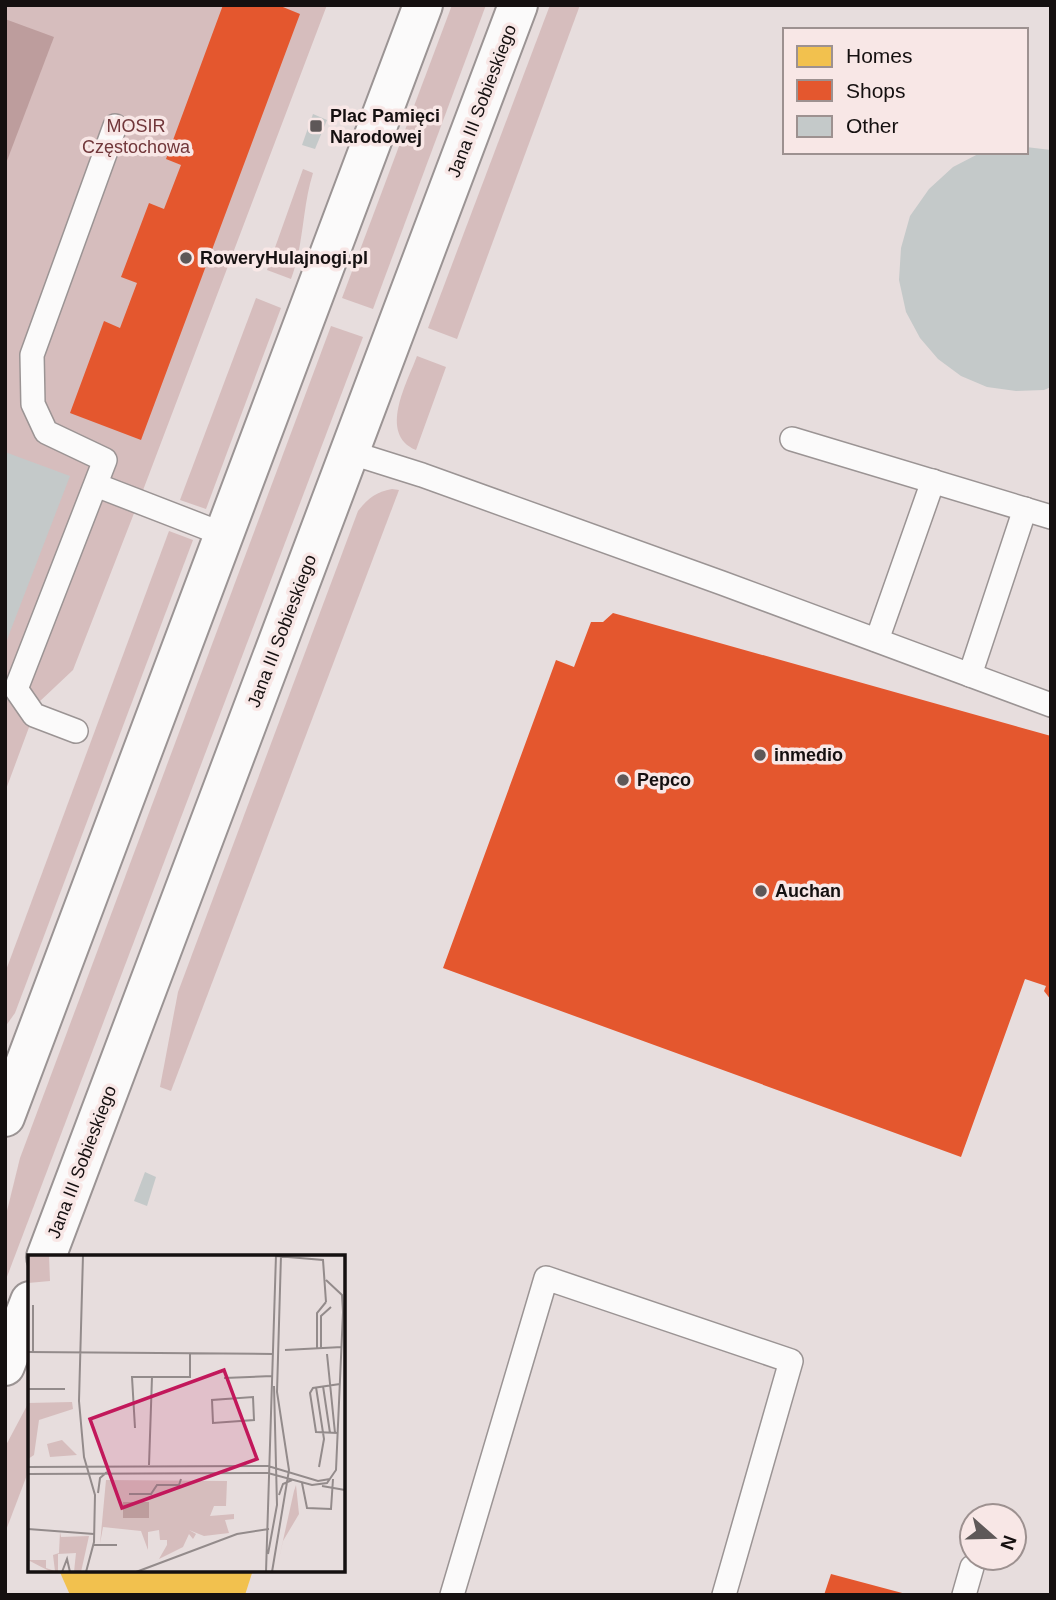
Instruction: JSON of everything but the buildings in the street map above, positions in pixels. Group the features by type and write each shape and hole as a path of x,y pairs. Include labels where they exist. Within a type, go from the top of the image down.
{"street":[{"path":"5,1117 423,5"},
{"name":"Jana III Sobieskiego","path":"47,1255 518,5"},
{"path":"5,1366 28,1306"}],"lane":[{"path":"76,732 34,715 16,689 105,460 46,432 33,404 32,355 115,126"},
{"path":"792,439 1051,517"},
{"path":"349,452 449,485 1051,705"},
{"path":"877,640 933,481"},
{"path":"96,485 225,534"},
{"path":"970,675 1025,509"},
{"path":"452,1595 546,1278 791,1361 723,1595"},
{"path":"964,1595 971,1572"}],"green space":[{"name":"MOSIR Częstochowa","path":"5,5 327,5 73,670 38,703 5,792"},
{"path":"452,5 486,5 373,309 342,298"},
{"path":"550,5 580,5 457,339 428,328"},
{"path":"303,169 313,173 291,279 267,270"},
{"path":"256,298 281,308 206,509 180,500"},
{"path":"331,326 363,337 5,1282 5,1219 20,1158"},
{"path":"417,356 446,367 416,450 405,442 399,432 397,420 402,393"},
{"path":"392,489 399,490 171,1091 160,1087 178,992 358,511 373,496"},
{"path":"169,531 193,540 15,1013 5,1027 5,973"},
{"path":"28,1404 28,1472 5,1533 5,1447"}],"shaded area":[{"path":"5,19 54,37 5,166"}],"place":[{"name":"Plac Pamięci Narodowej","path":"316,126"},
{"name":"RoweryHulajnogi.pl","path":"186,258"},
{"name":"inmedio","path":"760,755"},
{"name":"Pepco","path":"623,780"},
{"name":"Auchan","path":"761,891"}]}
